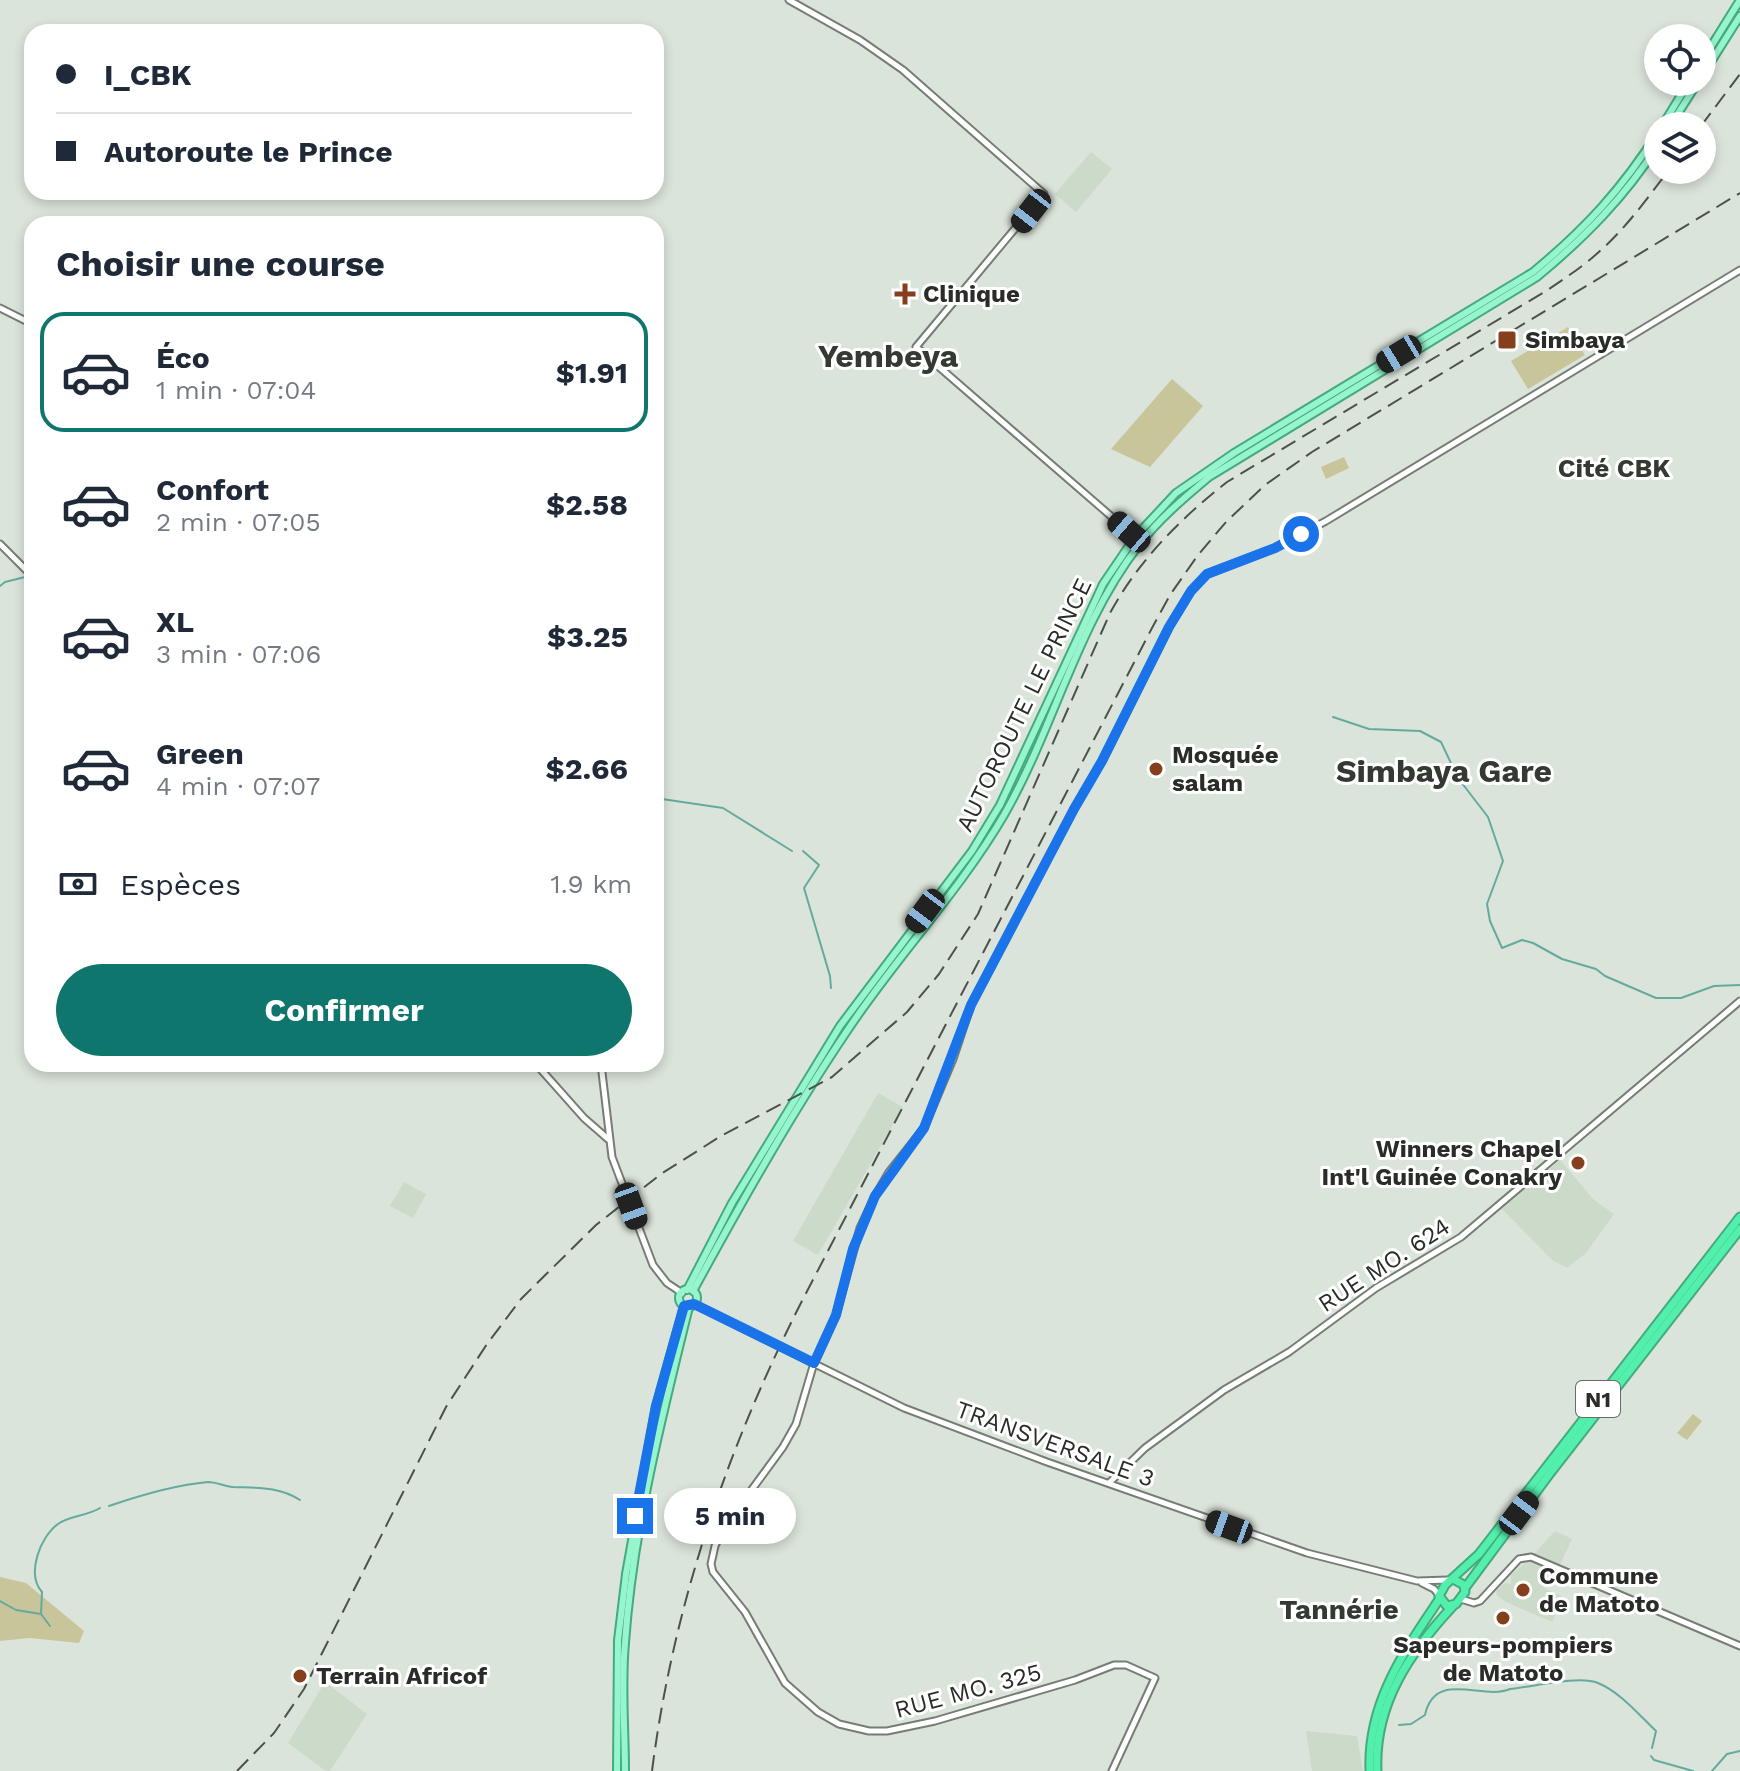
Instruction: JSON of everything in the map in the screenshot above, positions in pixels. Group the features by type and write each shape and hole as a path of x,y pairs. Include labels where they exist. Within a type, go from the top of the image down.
{"highway":[{"name":"N1","path":"1451,1580 1479,1554 1740,1217"},
{"name":"N1","path":"1465,1588 1740,1229"},
{"path":"1370,1771 1371,1734 1385,1686 1451,1580 1458,1580 1465,1588 1461,1599 1410,1656 1392,1691 1377,1736 1377,1771"},
{"path":"1440,1597 1444,1604 1453,1606"}],"main road":[{"path":"1716,39 1740,0"},
{"path":"1716,54 1740,16"},
{"name":"AUTOROUTE LE PRINCE","path":"687,1291 732,1203 840,1026 972,851 1000,805 1103,584 1135,537 1176,493 1234,453 1533,272 1577,235 1617,192 1644,152"},
{"name":"AUTOROUTE LE PRINCE","path":"687,1291 847,1031 972,864 1004,814 1110,589 1139,545 1178,502 1209,477 1537,277 1582,240 1622,196 1644,165"},
{"path":"617,1771 618,1640 626,1574 656,1406 689,1306 697,1296 687,1291 680,1300 689,1306"},
{"path":"625,1771 624,1645 632,1576 661,1421 689,1306"}],"street":[{"path":"789,0 860,40 903,70 1044,194 916,347 1135,537"},
{"path":"814,1363 836,1315 853,1249 875,1196 924,1128 971,1005 1102,761 1169,627 1198,583 1207,574 1275,548 1326,521 1740,270"},
{"path":"0,308 24,320"},
{"path":"0,544 24,568"},
{"name":"RUE MO. 624","path":"1109,1483 1145,1448 1224,1390 1289,1352 1376,1288 1461,1237 1740,1001"},
{"path":"543,1072 584,1118 608,1139"},
{"path":"602,1072 612,1157 653,1265 667,1283 687,1291"},
{"name":"TRANSVERSALE 3","path":"689,1306 904,1408 1307,1553 1417,1581 1434,1589 1440,1597"},
{"name":"RUE MO. 325","path":"814,1363 796,1424 783,1447 723,1529 711,1564 717,1579 745,1612 785,1683 818,1712 839,1724 869,1731 887,1731 961,1714 1114,1665 1126,1665 1155,1678 1112,1771"},
{"path":"1461,1599 1474,1603 1480,1601 1519,1559 1531,1557 1740,1646"},
{"name":"TRANSVERSALE 3","path":"1417,1581 1451,1580"}],"shaded area":[{"path":"1091,152 1112,169 1076,212 1055,194"},
{"path":"1568,327 1585,355 1528,389 1511,361"},
{"path":"1172,379 1203,406 1150,467 1111,449"},
{"path":"1344,457 1349,468 1326,479 1321,467"},
{"path":"878,1093 903,1107 818,1255 793,1241"},
{"path":"1560,1160 1594,1200 1614,1214 1586,1253 1567,1268 1552,1260 1502,1209"},
{"path":"404,1182 426,1194 413,1218 390,1206"},
{"path":"1693,1414 1702,1421 1687,1440 1677,1433"},
{"path":"1555,1531 1572,1539 1560,1565 1534,1554"},
{"name":"Commune de Matoto","path":"1529,1560 1552,1570 1544,1588 1563,1597 1552,1622 1497,1595 1496,1591 1505,1583 1511,1584 1511,1575"},
{"path":"0,1577 26,1583 84,1631 79,1643 30,1638 0,1641"},
{"path":"325,1682 367,1714 330,1771 288,1743"},
{"path":"1306,1731 1357,1736 1363,1771 1312,1771"}],"waterway":[{"path":"0,586 24,577"},
{"path":"1333,717 1369,729 1420,731 1441,742 1458,778 1488,817 1503,861 1487,904 1490,921 1502,948 1522,940 1533,943 1562,959 1596,969 1656,998 1681,998 1714,986 1740,985"},
{"path":"664,799 723,808 792,851"},
{"path":"803,851 819,865 804,888 831,988"},
{"path":"109,1506 158,1491 208,1482 276,1490 300,1500"},
{"path":"41,1614 42,1592 35,1576 41,1546 51,1530 62,1521 100,1508"},
{"path":"0,1601 16,1610 41,1614 50,1626"},
{"path":"1399,1725 1411,1724 1425,1715 1430,1701 1439,1693 1449,1690 1499,1692 1579,1680 1598,1683 1629,1704 1656,1731 1652,1748"},
{"path":"1712,1771 1727,1754 1740,1751"},
{"path":"1651,1756 1654,1760 1693,1771"}],"railway":[{"path":"1712,112 1740,74"},
{"path":"237,1771 274,1733 304,1689 446,1407 521,1299 596,1225 661,1174 721,1136 832,1077 907,1012 939,974 978,914 1110,613 1147,558 1227,482 1574,272 1620,232 1658,184"},
{"path":"652,1771 661,1709 689,1588 707,1528 751,1410 804,1297 1170,595 1226,522 1265,485 1312,452 1740,193"}],"place":[{"name":"Clinique","path":"905,294"},
{"name":"Simbaya","path":"1507,340"},
{"name":"Mosquée salam","path":"1156,769"},
{"name":"Winners Chapel Int'l Guinée Conakry","path":"1578,1163"},
{"name":"Commune de Matoto","path":"1523,1590"},
{"name":"Sapeurs-pompiers de Matoto","path":"1503,1618"},
{"name":"Terrain Africof","path":"300,1676"}],"district":[{"name":"Yembeya","path":"888,356"},
{"name":"Cité CBK","path":"1614,468"},
{"name":"Simbaya Gare","path":"1444,771"},
{"name":"Tannérie","path":"1339,1609"}],"route":[{"path":"635,1516 656,1406 684,1306 694,1304 814,1363 836,1315 853,1249 875,1196 889,1172 924,1128 953,1059 971,1005 1102,761 1169,627 1191,591 1207,574 1275,548 1301,534"}]}
